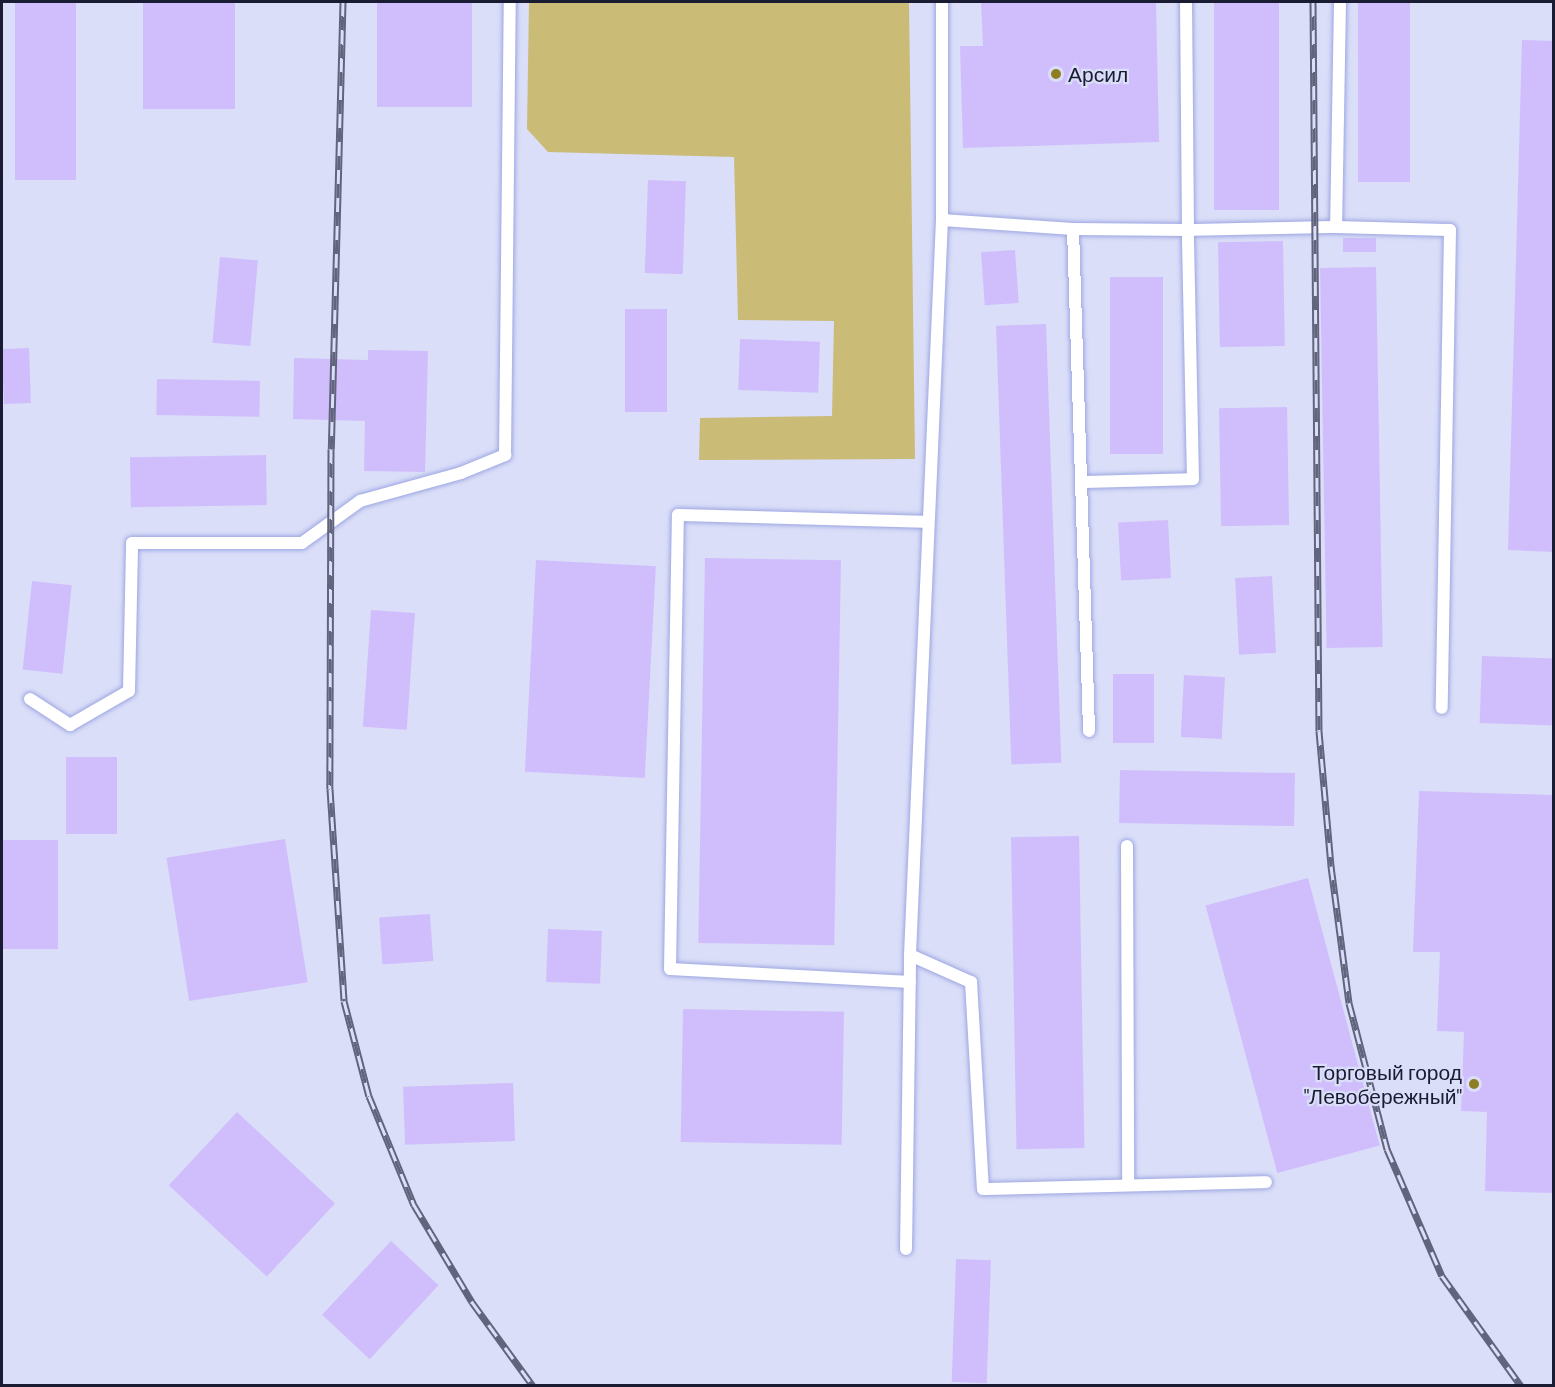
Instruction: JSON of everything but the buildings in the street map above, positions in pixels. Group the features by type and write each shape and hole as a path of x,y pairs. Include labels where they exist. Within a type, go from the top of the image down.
{"lane":[{"path":"30,699 70,725 129,691 132,543 302,543 360,501 461,473 505,455 510,2"},
{"path":"906,1249 910,955 926,522 942,220 942,2"},
{"path":"1081,482 1193,479 1186,2"},
{"path":"1336,226 1340,2"},
{"path":"942,220 1073,228 1188,230 1336,226 1450,230 1442,708"},
{"path":"1073,228 1089,731"},
{"path":"910,982 670,969 678,515 926,522"},
{"path":"1127,846 1128,1185"},
{"path":"910,955 971,982 982,1189 1266,1182"}],"shaded area":[{"path":"529,2 909,2 915,459 699,460 700,418 832,416 834,321 738,320 734,157 548,152 527,129"}],"railway":[{"path":"343,2 331,449 330,789 344,1001 369,1096 414,1205 472,1302 533,1386"},
{"path":"1313,2 1319,731 1331,866 1349,1003 1387,1149 1442,1276 1521,1386"}],"place":[{"name":"Арсил","path":"1056,74"},
{"name":"Торговый город \"Левобережный\"","path":"1474,1084"}]}
